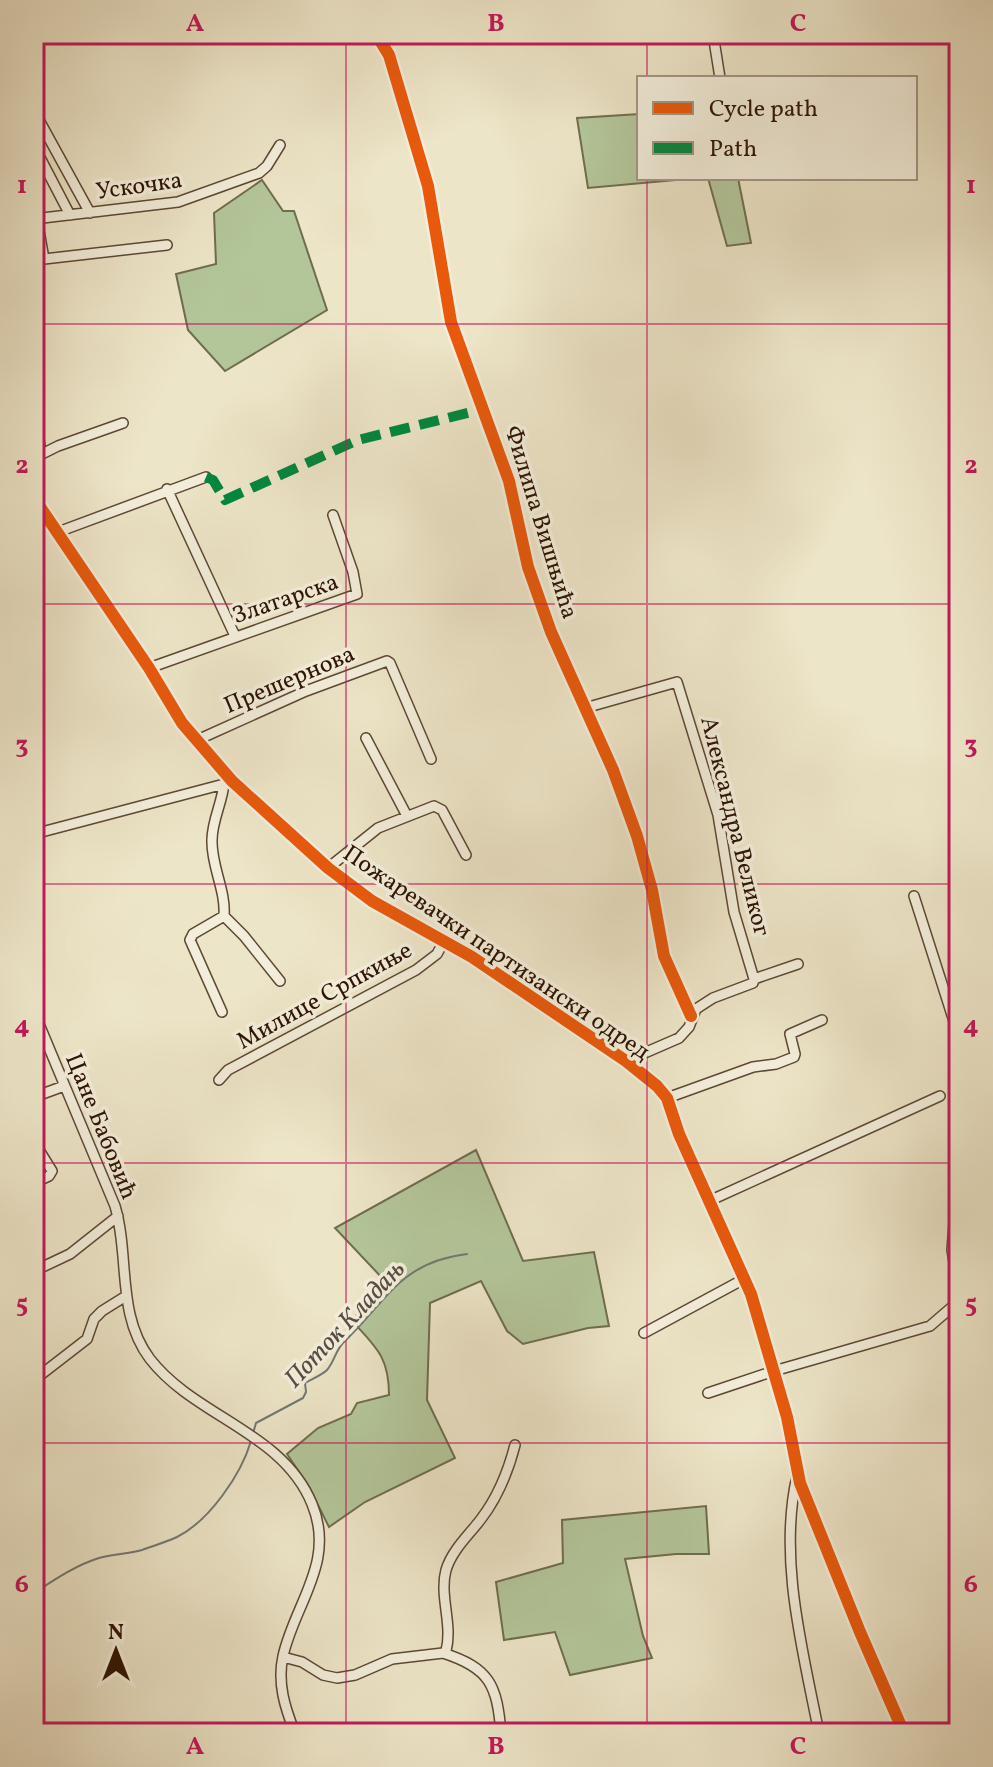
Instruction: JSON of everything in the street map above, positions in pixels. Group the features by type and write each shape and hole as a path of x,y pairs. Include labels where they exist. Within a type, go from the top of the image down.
{"street":[{"name":"Филипа Вишњића","path":"376,34 389,55 428,186 451,322 509,481 528,567 551,632 613,770 637,836 652,890 664,956 691,1016"},
{"path":"713,34 720,76"},
{"path":"34,111 90,213"},
{"name":"Ускочка","path":"35,219 178,202 203,195 259,173 280,145"},
{"path":"34,146 70,215"},
{"path":"35,219 41,255 39,260 167,245"},
{"path":"34,430 39,439 37,456 123,423"},
{"path":"58,532 206,477"},
{"path":"167,489 235,636"},
{"name":"Пожаревачки партизански одред","path":"34,498 195,741 228,783 372,901 472,957 626,1061 667,1098 679,1134 744,1279 787,1417 798,1473 854,1618 904,1733"},
{"path":"34,529 44,512"},
{"name":"Златарска","path":"149,668 357,594 353,572 333,515"},
{"name":"Прешернова","path":"195,741 294,696 387,661 431,759"},
{"name":"Александра Великог","path":"585,708 677,682 718,815 734,912 754,979"},
{"path":"366,738 407,816"},
{"path":"34,834 228,783"},
{"path":"228,783 211,837 212,858 224,904 224,916 280,981"},
{"path":"328,868 378,828 439,806 466,855"},
{"path":"914,896 959,1037"},
{"path":"222,1012 190,940 193,934 224,916"},
{"name":"Милице Српкиње","path":"219,1080 228,1070 416,970 437,954 444,941"},
{"path":"626,1061 679,1038 689,1027 691,1016 713,998 753,983 754,979 798,964"},
{"name":"Цане Бабовић","path":"34,1012 118,1216 126,1296 132,1323 151,1360 184,1390 255,1439 293,1472 313,1505 320,1537 314,1575 283,1657"},
{"path":"667,1098 753,1067 776,1064 794,1057 790,1034 822,1020"},
{"path":"34,1097 64,1086"},
{"path":"709,1201 940,1096"},
{"path":"34,1142 52,1171 51,1175 34,1183"},
{"path":"959,1159 952,1250 959,1292"},
{"path":"34,1271 70,1254 118,1216"},
{"path":"644,1333 744,1279"},
{"path":"34,1380 87,1339 94,1319 126,1296"},
{"path":"708,1393 930,1326 959,1301"},
{"path":"34,1394 34,1406"},
{"path":"443,1653 448,1646 446,1571 497,1494 509,1469 515,1445"},
{"path":"798,1473 790,1507 794,1597 819,1733"},
{"path":"295,1733 283,1699 283,1657 337,1678 355,1675 392,1659 443,1653 483,1671 496,1697 501,1733"}],"green space":[{"path":"637,114 637,180 676,180 588,188 577,118"},
{"path":"262,180 283,211 294,211 327,310 225,371 188,330 176,274 216,264 214,213"},
{"path":"709,180 738,180 751,243 727,246"},
{"path":"476,1150 523,1261 594,1252 609,1326 523,1344 507,1331 481,1281 430,1303 427,1400 455,1458 365,1502 329,1527 308,1485 287,1454 318,1428 351,1414 357,1403 389,1395 384,1362 353,1322 365,1299 381,1291 385,1281 335,1228"},
{"path":"706,1506 709,1554 625,1559 643,1636 652,1658 570,1675 555,1632 504,1640 496,1582 563,1563 562,1520"}],"waterway":[{"name":"Поток Кладањ","path":"254,1430 256,1423 303,1398 305,1383 327,1370 341,1346 396,1286 426,1265 467,1254"},
{"name":"Поток Кладањ","path":"34,1593 90,1561 142,1550 189,1530 212,1509 232,1482 251,1441"}],"marked path":[{"path":"206,477 213,480 225,500 358,440 484,409"}],"cycle path":[{"path":"376,34 389,55 428,186 451,322 509,481 528,567 551,632 613,770 637,836 652,890 664,956 691,1016"},
{"path":"34,498 149,668 182,723 232,781 328,868 372,901 472,957 626,1061 667,1098 679,1134 751,1294 787,1417 800,1483 904,1733"}]}
